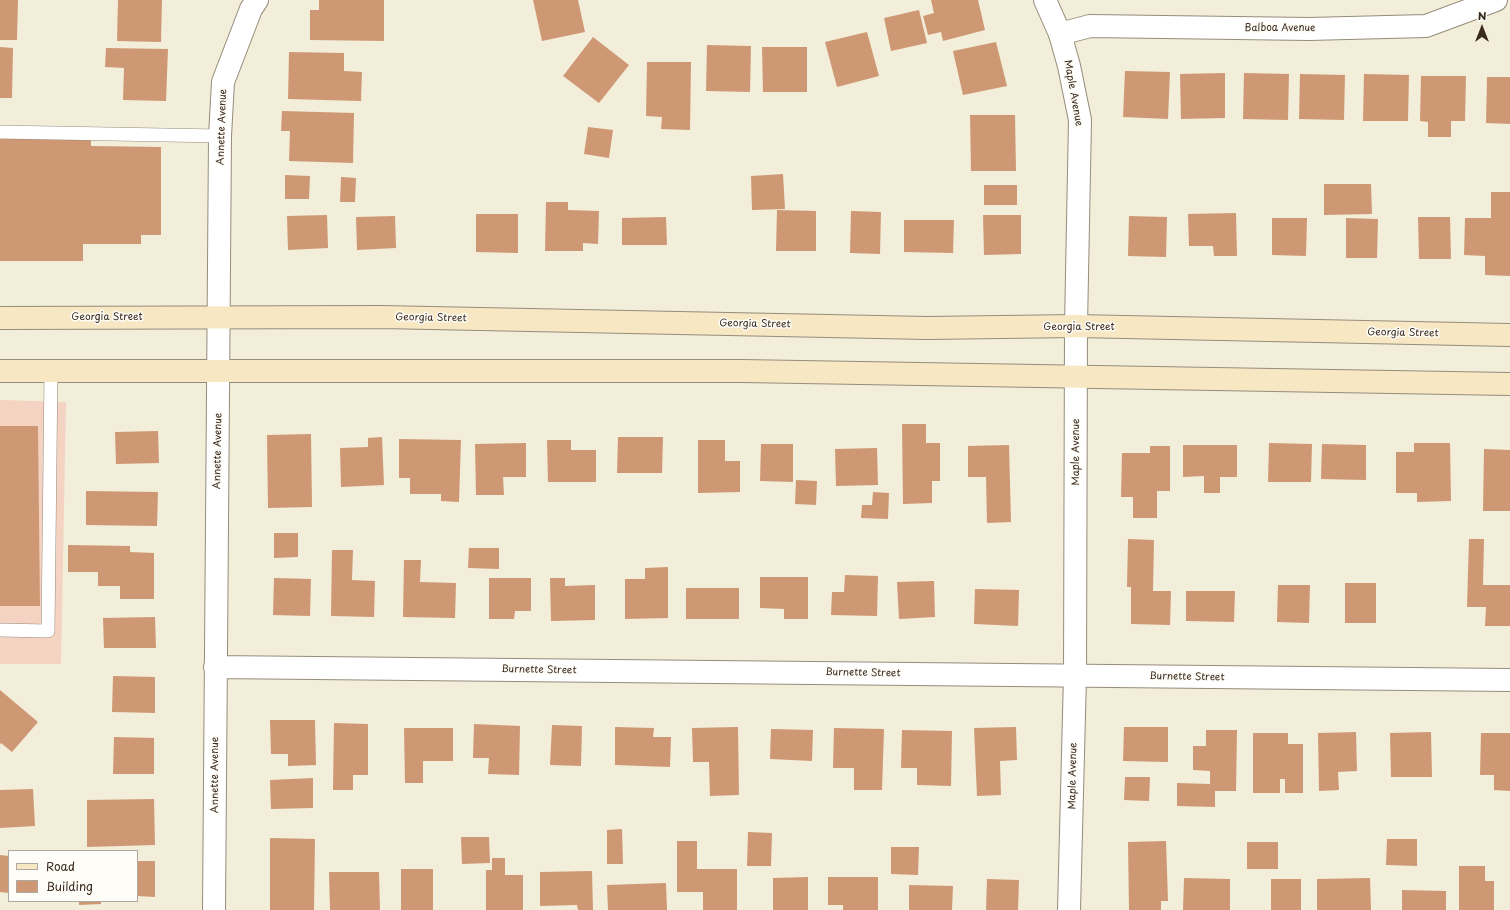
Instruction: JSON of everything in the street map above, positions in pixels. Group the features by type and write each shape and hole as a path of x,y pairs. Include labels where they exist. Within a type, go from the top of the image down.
{"main road":[{"name":"Georgia Street","path":"0,318 381,317 927,328 1076,326 1510,335"},
{"path":"0,371 742,371 1510,384"}],"street":[{"name":"Annette Avenue","path":"214,910 220,136 223,82 251,9 257,0"},
{"name":"Maple Avenue","path":"1045,0 1060,34 1069,66 1080,120 1076,326 1075,676 1069,910"},
{"name":"Balboa Avenue","path":"1060,34 1090,26 1309,29 1426,26 1496,0"},
{"name":"Burnette Street","path":"216,667 1510,680"}],"lane":[{"path":"0,132 220,136"},
{"path":"0,630 48,631 51,371"}],"shaded area":[{"path":"0,400 66,402 61,664 0,664"}],"building":[{"path":"0,0 18,0 17,40 0,40"},
{"path":"118,0 162,0 161,42 117,41"},
{"path":"319,0 384,0 384,41 310,40 310,10 319,10"},
{"path":"533,0 578,0 585,32 542,41"},
{"path":"931,0 978,0 985,30 943,41 941,32 928,35 923,16 934,13"},
{"path":"919,10 927,43 891,51 884,18"},
{"path":"867,32 879,76 837,87 825,42"},
{"path":"593,37 629,65 599,103 563,76"},
{"path":"996,42 1007,86 963,95 953,51"},
{"path":"707,45 751,46 750,92 706,91"},
{"path":"0,47 13,48 12,98 0,98"},
{"path":"762,47 807,47 807,92 763,92"},
{"path":"106,48 168,49 166,101 123,100 124,68 105,67"},
{"path":"289,52 344,53 344,71 362,72 361,101 288,99"},
{"path":"647,62 691,62 690,130 661,129 662,117 646,116"},
{"path":"1125,71 1170,72 1168,119 1123,117"},
{"path":"1225,73 1225,118 1181,119 1180,74"},
{"path":"1244,73 1289,74 1288,120 1243,119"},
{"path":"1300,74 1345,75 1344,120 1299,119"},
{"path":"1364,74 1409,75 1408,121 1363,121"},
{"path":"1421,76 1466,76 1465,121 1451,121 1451,137 1428,137 1428,122 1420,121"},
{"path":"1487,77 1510,77 1510,124 1486,123"},
{"path":"282,111 354,113 353,163 289,161 290,131 281,131"},
{"path":"970,115 1015,115 1016,171 971,171"},
{"path":"588,127 613,130 609,158 584,154"},
{"path":"0,138 91,138 91,146 161,147 161,235 141,235 141,244 83,244 83,261 0,261"},
{"path":"783,174 785,209 752,210 751,176"},
{"path":"285,175 310,176 309,199 285,199"},
{"path":"341,177 356,178 355,202 340,202"},
{"path":"1324,184 1371,184 1372,214 1324,215"},
{"path":"984,185 1017,185 1017,205 984,205"},
{"path":"1491,192 1510,192 1510,276 1485,275 1485,256 1464,255 1465,218 1491,218"},
{"path":"546,202 568,202 568,210 599,211 598,244 583,243 583,251 545,251"},
{"path":"777,210 816,211 816,251 776,251"},
{"path":"851,211 881,212 880,254 850,253"},
{"path":"1236,213 1237,256 1214,256 1213,246 1189,246 1188,214"},
{"path":"476,214 518,214 518,253 476,252"},
{"path":"327,215 328,248 288,250 287,216"},
{"path":"983,215 1021,215 1021,254 984,255"},
{"path":"395,216 396,248 357,250 356,217"},
{"path":"1129,216 1167,217 1166,257 1128,256"},
{"path":"666,217 667,245 622,245 622,218"},
{"path":"1418,217 1450,217 1451,259 1419,259"},
{"path":"1272,218 1307,218 1306,256 1272,255"},
{"path":"1346,218 1378,219 1377,258 1346,258"},
{"path":"904,220 954,220 953,253 904,252"},
{"path":"902,424 926,424 926,443 940,443 940,481 932,481 932,503 903,504"},
{"path":"0,426 38,426 40,606 0,606"},
{"path":"158,431 159,463 116,464 115,432"},
{"path":"311,434 312,507 268,508 267,435"},
{"path":"382,437 384,485 341,487 340,448 368,447 368,438"},
{"path":"618,437 663,437 662,473 617,473"},
{"path":"399,439 461,440 459,502 441,501 441,494 410,494 410,478 399,478"},
{"path":"547,440 571,440 571,450 596,450 596,482 548,482"},
{"path":"698,440 725,440 725,461 740,461 740,492 698,493"},
{"path":"526,443 526,477 503,477 504,495 476,495 475,444"},
{"path":"1269,443 1312,444 1311,482 1268,482"},
{"path":"1414,443 1450,443 1451,501 1417,502 1417,493 1396,493 1396,452 1414,452"},
{"path":"761,444 793,444 793,482 760,481"},
{"path":"1322,444 1366,445 1366,480 1321,479"},
{"path":"1009,445 1011,522 987,523 986,477 968,477 968,446"},
{"path":"1183,445 1237,445 1237,477 1220,477 1220,493 1204,493 1204,476 1183,477"},
{"path":"1150,446 1170,446 1170,491 1157,491 1157,518 1133,518 1133,497 1121,497 1122,453 1150,453"},
{"path":"877,448 878,485 836,486 835,449"},
{"path":"1484,449 1510,450 1510,511 1483,511"},
{"path":"796,480 817,481 816,505 795,504"},
{"path":"86,491 158,492 157,526 86,525"},
{"path":"873,492 889,493 888,519 861,518 862,505 872,505"},
{"path":"274,533 298,533 298,557 274,558"},
{"path":"1128,539 1154,540 1153,591 1171,591 1170,625 1131,624 1131,587 1127,587"},
{"path":"1469,539 1484,539 1483,585 1510,585 1510,626 1485,626 1486,607 1467,607"},
{"path":"68,545 130,546 130,552 154,553 154,599 120,599 120,586 98,586 98,572 68,572"},
{"path":"469,548 499,548 499,569 468,568"},
{"path":"332,550 353,550 352,580 375,581 374,617 331,616"},
{"path":"404,560 421,560 420,582 456,583 455,618 403,617"},
{"path":"668,567 668,618 625,619 625,579 645,579 645,568"},
{"path":"845,575 878,576 877,616 831,615 832,592 844,592"},
{"path":"760,577 808,577 808,619 784,619 784,609 760,608"},
{"path":"274,578 311,579 310,616 273,615"},
{"path":"489,578 531,578 531,611 515,611 514,619 489,619"},
{"path":"550,578 565,578 565,586 595,585 595,620 551,621"},
{"path":"934,581 935,617 899,619 897,582"},
{"path":"1345,583 1376,583 1376,623 1345,623"},
{"path":"1278,585 1310,585 1309,623 1277,622"},
{"path":"686,588 739,588 739,619 686,619"},
{"path":"975,589 1019,590 1018,626 974,624"},
{"path":"1186,591 1235,591 1234,622 1186,621"},
{"path":"155,617 156,648 104,648 103,618"},
{"path":"113,676 155,677 155,713 112,712"},
{"path":"0,690 38,722 12,752 1,743 0,745"},
{"path":"270,720 315,720 316,765 288,766 288,754 271,754"},
{"path":"334,723 368,724 368,775 353,775 353,790 333,790"},
{"path":"474,724 520,726 519,775 488,774 489,758 473,758"},
{"path":"552,725 582,726 581,766 550,765"},
{"path":"615,727 654,728 653,737 671,737 670,767 615,765"},
{"path":"738,727 739,795 710,796 709,762 693,762 692,728"},
{"path":"1016,727 1017,760 1000,761 1001,795 977,796 974,728"},
{"path":"1124,727 1168,727 1168,762 1123,761"},
{"path":"404,728 453,728 453,761 423,761 423,783 405,783"},
{"path":"834,728 884,729 882,790 854,790 854,768 833,768"},
{"path":"771,729 813,730 812,761 770,759"},
{"path":"902,730 952,731 951,786 917,785 917,768 901,768"},
{"path":"1206,730 1237,730 1236,791 1215,791 1215,807 1177,806 1177,783 1210,784 1210,771 1193,770 1193,746 1206,746"},
{"path":"1356,732 1357,771 1338,772 1339,790 1319,791 1318,733"},
{"path":"1431,732 1432,777 1391,777 1390,733"},
{"path":"1253,733 1288,733 1288,744 1303,744 1303,793 1285,793 1285,779 1280,779 1280,793 1253,793"},
{"path":"1481,733 1510,733 1510,791 1494,790 1494,775 1480,775"},
{"path":"114,737 154,738 154,774 113,774"},
{"path":"1125,777 1150,777 1149,801 1124,800"},
{"path":"313,778 313,808 271,809 270,780"},
{"path":"33,789 35,826 0,828 0,790"},
{"path":"154,799 155,845 87,847 87,800"},
{"path":"622,829 623,864 607,864 607,830"},
{"path":"748,832 772,833 771,866 747,866"},
{"path":"461,837 489,837 490,863 462,864"},
{"path":"270,838 315,839 314,910 270,910"},
{"path":"1387,839 1417,839 1417,866 1386,865"},
{"path":"677,841 697,841 697,869 737,869 737,910 703,910 703,892 677,892"},
{"path":"1166,841 1168,901 1161,901 1161,910 1129,910 1128,842"},
{"path":"1247,842 1278,842 1278,869 1247,869"},
{"path":"891,847 919,847 918,875 891,874"},
{"path":"0,855 8,856 8,893 0,892"},
{"path":"492,858 505,858 505,875 523,875 523,910 486,910 486,870 492,870"},
{"path":"138,861 155,861 155,897 138,896"},
{"path":"1459,866 1485,866 1485,881 1494,881 1494,910 1459,910"},
{"path":"401,869 433,869 433,910 401,910"},
{"path":"592,871 593,910 578,910 577,905 540,906 540,872"},
{"path":"329,872 379,872 380,910 330,910"},
{"path":"808,877 808,910 773,910 773,878"},
{"path":"828,877 878,877 878,910 843,910 843,905 828,905"},
{"path":"1184,878 1230,879 1230,910 1183,910"},
{"path":"1370,878 1371,910 1317,910 1317,879"},
{"path":"987,879 1019,880 1018,910 986,910"},
{"path":"1271,879 1301,879 1301,910 1271,910"},
{"path":"666,883 667,910 608,910 607,885"},
{"path":"909,885 953,886 952,910 909,910"},
{"path":"1402,890 1446,891 1446,910 1402,910"},
{"path":"79,902 101,902 101,904 79,905"}]}
